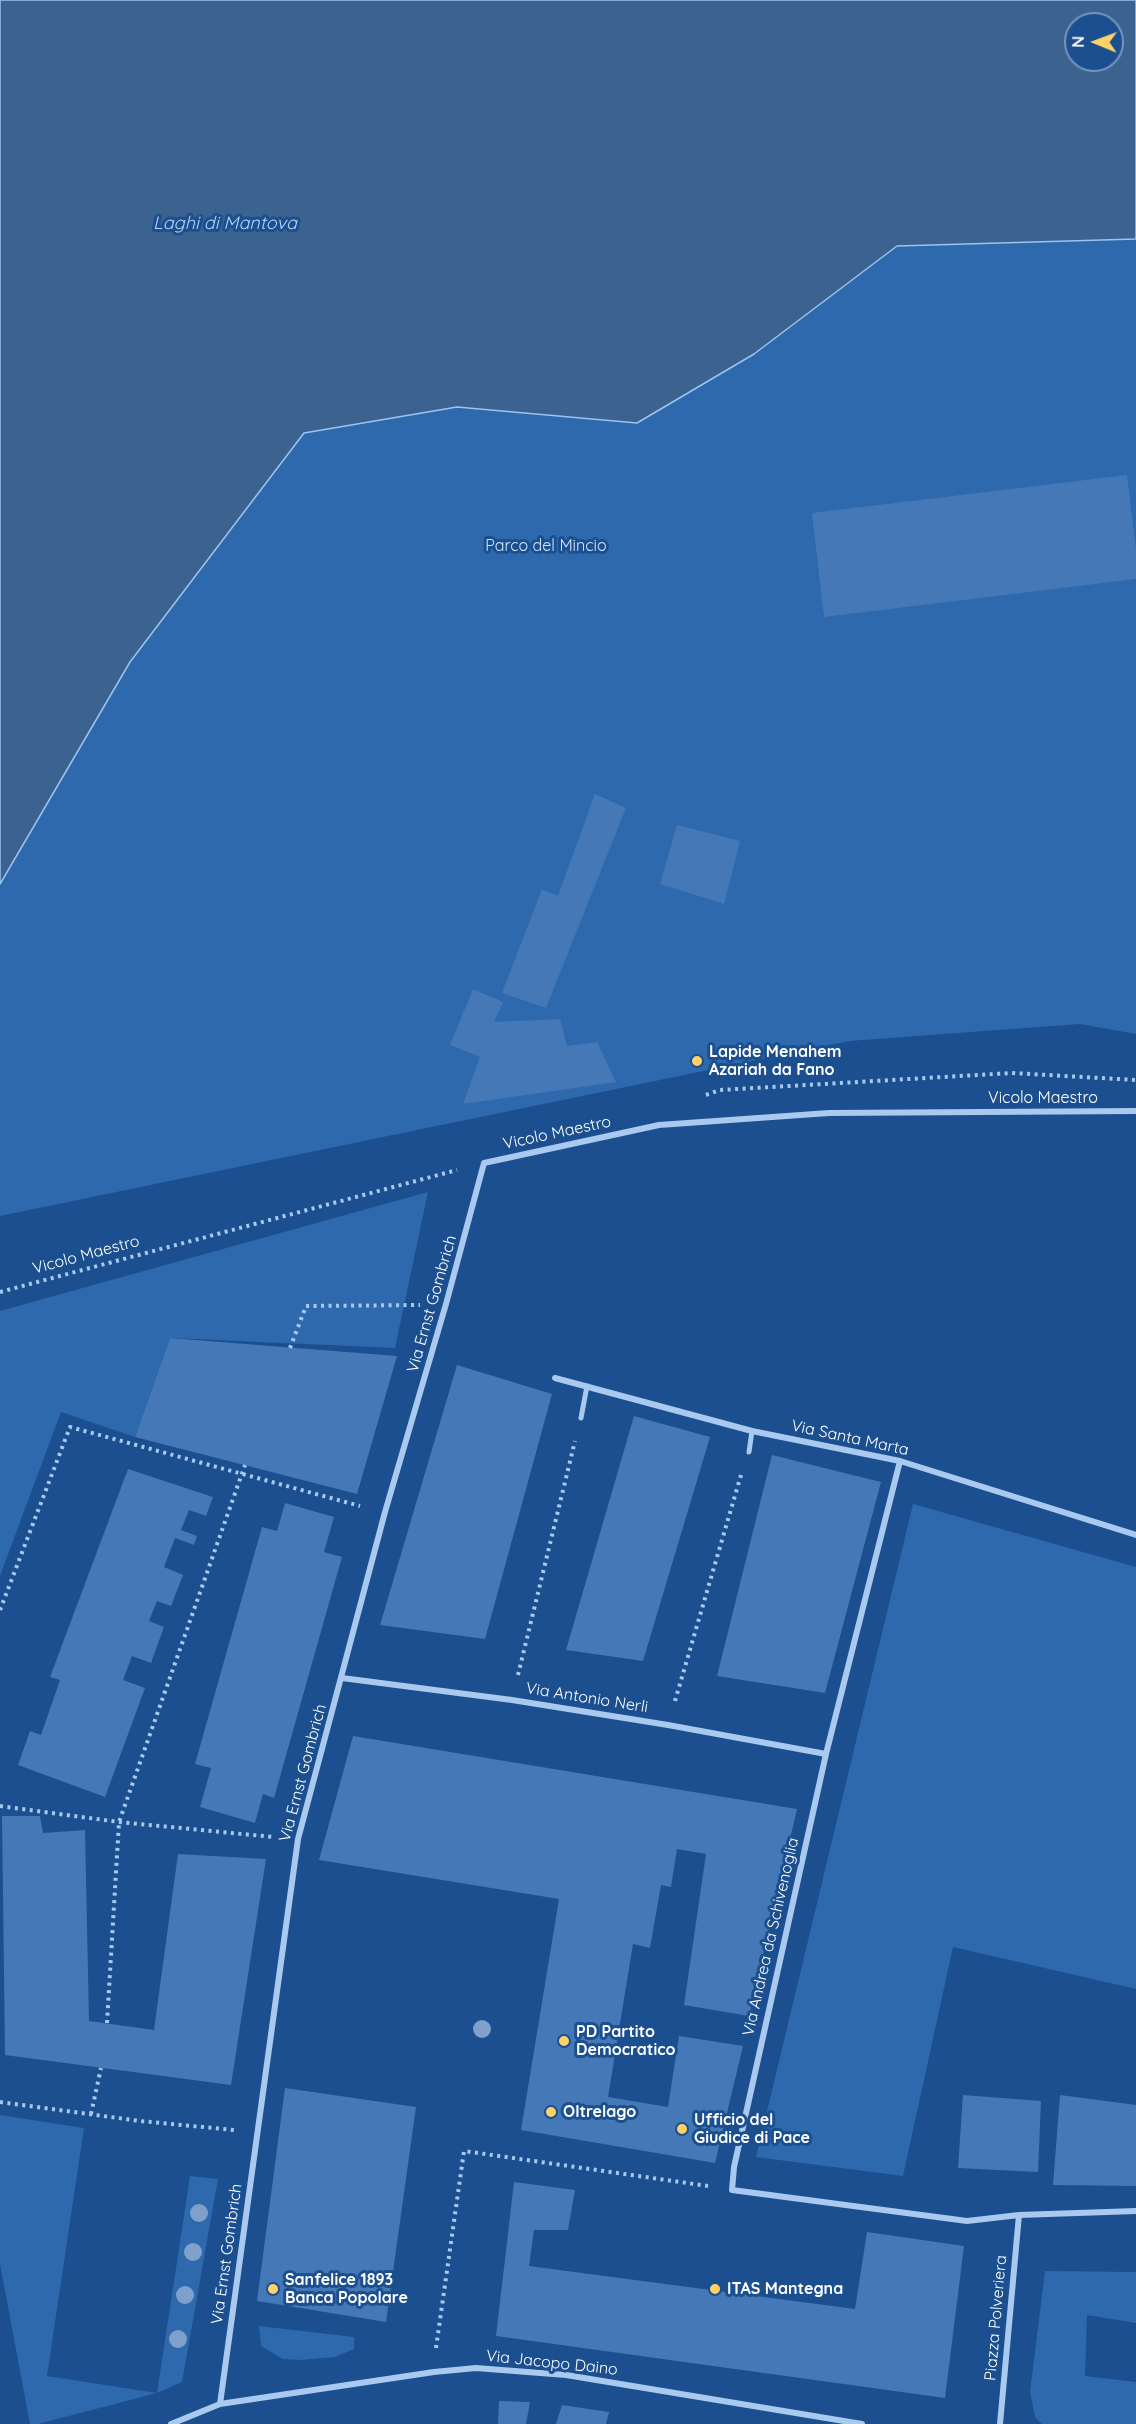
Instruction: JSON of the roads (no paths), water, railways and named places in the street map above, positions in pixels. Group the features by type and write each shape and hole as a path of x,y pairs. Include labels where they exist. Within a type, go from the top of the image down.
{"street":[{"name":"Vicolo Maestro","path":"484,1163 659,1125 830,1113 1136,1111"},
{"name":"Via Ernst Gombrich","path":"220,2404 298,1839 385,1512 447,1304 484,1163"},
{"name":"Via Santa Marta","path":"555,1378 752,1431 900,1461 1136,1535"},
{"path":"581,1418 587,1386"},
{"path":"749,1452 752,1431"},
{"name":"Via Andrea da Schivenoglia","path":"900,1461 826,1754 734,2167 732,2190 968,2221 1079,2211 1136,2211"},
{"name":"Via Antonio Nerli","path":"342,1678 512,1700 668,1725 826,1754"},
{"name":"Piazza Polveriera","path":"1000,2424 1020,2215"},
{"name":"Via Jacopo Daino","path":"171,2424 220,2404 434,2372 476,2368 566,2374 862,2424"}],"water":[{"name":"Laghi di Mantova","path":"0,0 1136,0 1136,239 897,246 754,354 637,423 457,407 304,433 130,662 0,884"}],"place":[{"name":"Lapide Menahem Azariah da Fano","path":"697,1061"},
{"name":"PD Partito Democratico","path":"564,2041"},
{"name":"Oltrelago","path":"551,2112"},
{"name":"Ufficio del Giudice di Pace","path":"682,2129"},
{"name":"Sanfelice 1893 Banca Popolare","path":"273,2289"},
{"name":"ITAS Mantegna","path":"715,2289"}],"park label":[{"name":"Parco del Mincio","path":"546,546"}]}
